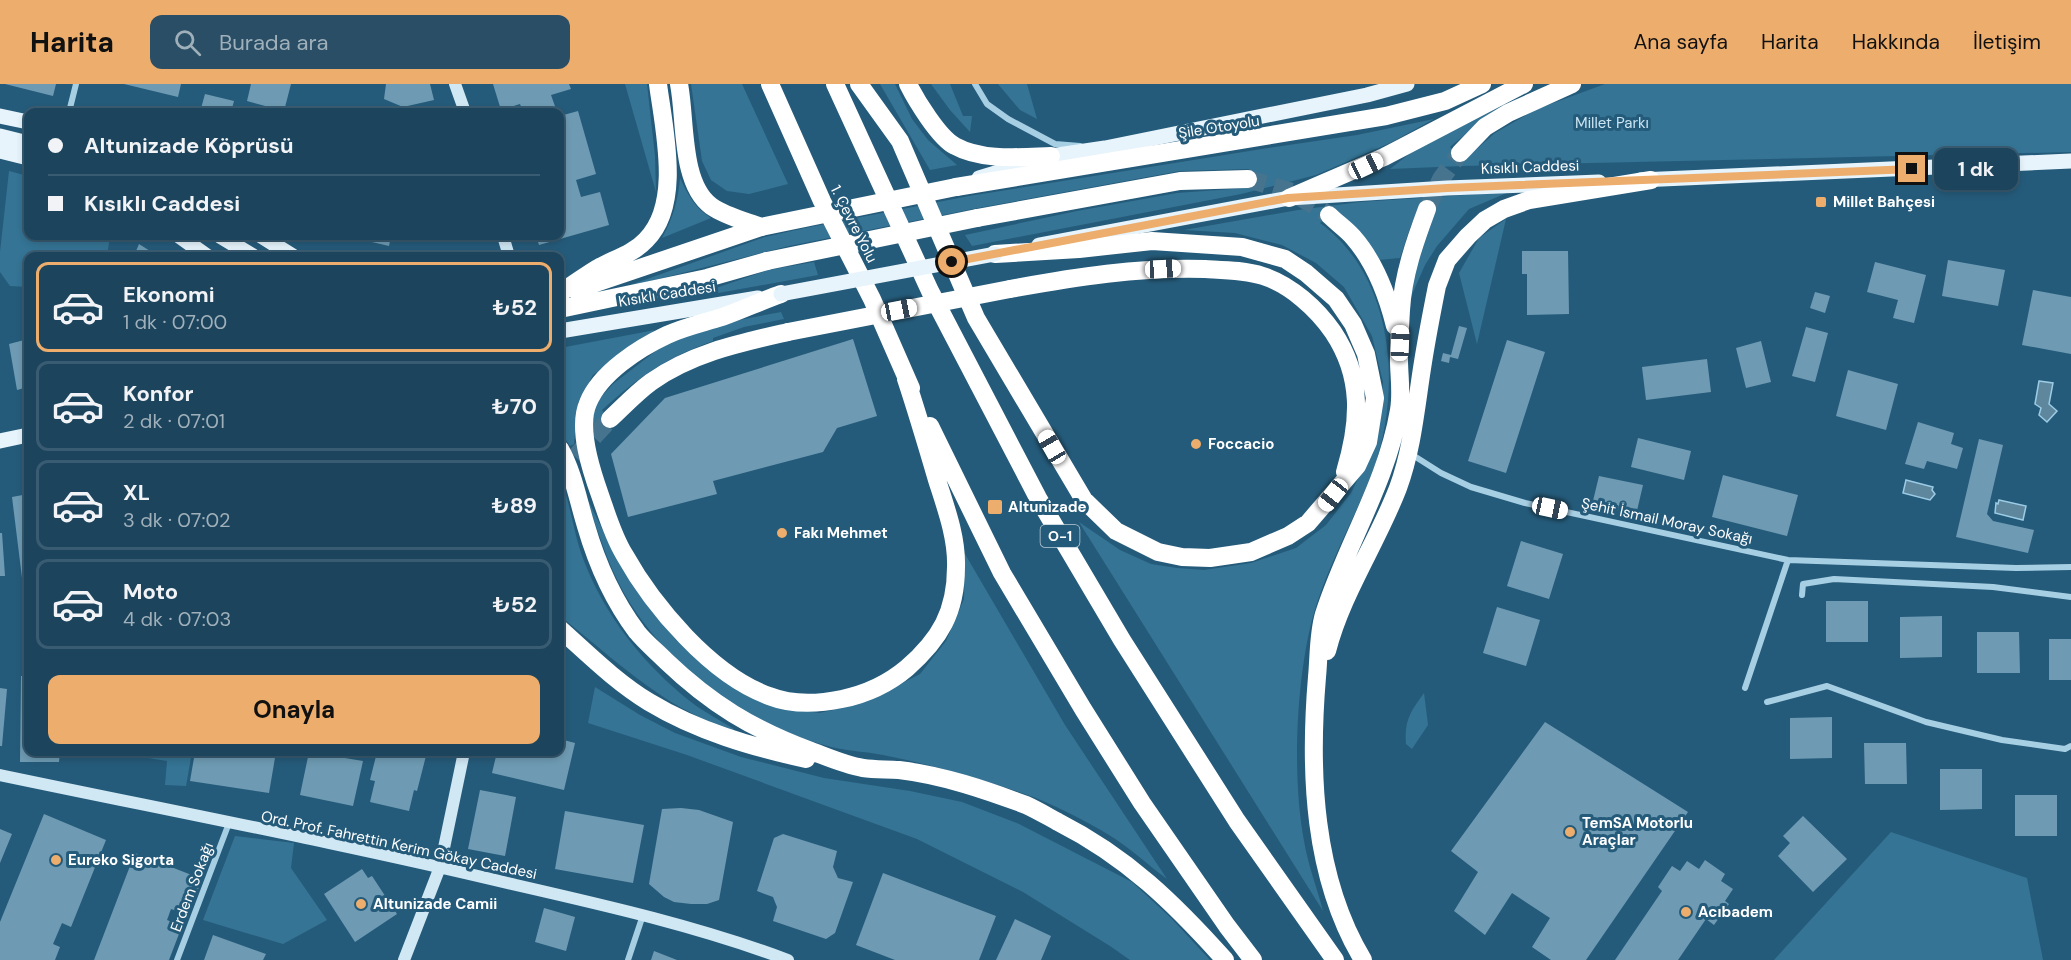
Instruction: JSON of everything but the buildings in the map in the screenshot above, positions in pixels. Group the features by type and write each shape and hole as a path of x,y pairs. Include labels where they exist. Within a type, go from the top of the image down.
{"highway":[{"path":"564,291 598,268 633,251 647,240 666,205 666,147 658,84"},
{"path":"679,84 689,169 699,194 721,212 761,227"},
{"name":"1. Çevre Yolu","path":"770,84 822,201 872,299 906,379"},
{"name":"O-1","path":"835,84 930,291 1038,498 1122,640 1237,821 1335,960"},
{"path":"859,84 900,141 976,318 1084,500 1116,531 1158,552 1182,557 1210,558 1251,552 1288,536 1308,523 1357,466 1368,442 1375,398 1366,354 1353,324 1336,299 1285,259 1242,247 1152,241 1079,249 995,254"},
{"path":"908,84 934,125 954,146 991,157 1051,156"},
{"name":"Şile Otoyolu","path":"761,227 956,187 1386,116 1445,101 1482,84"},
{"path":"1288,198 1384,157 1524,84"},
{"path":"1460,153 1485,127 1508,113 1572,84"},
{"path":"564,308 707,278 766,261 977,218 1180,181 1248,179"},
{"path":"1315,700 1338,617 1385,520 1409,452 1437,286 1447,260 1485,220 1504,209 1529,200 1651,180"},
{"path":"1363,960 1336,905 1319,830 1315,789 1315,700 1323,617 1382,471 1395,426 1399,408 1401,307 1404,286 1412,249 1427,209"},
{"path":"1329,215 1353,237 1378,276 1396,331 1399,360"},
{"name":"Kısıklı Caddesi","path":"564,293 761,227"},
{"path":"610,419 635,396 674,368 702,354 744,342 1010,289 1105,273 1178,268 1239,270 1265,277 1305,300 1325,320 1341,345 1354,380 1357,402 1356,428 1341,485"},
{"path":"781,294 666,335 630,356 604,378 587,403 583,430 593,476 622,552 644,586 684,635 712,661 744,684 770,696 798,703 827,702 864,695 896,677 927,651 944,627 953,596 957,570 956,553 946,508 906,379"},
{"path":"906,379 1002,573 1083,709 1142,803 1253,960"},
{"path":"564,458 600,566 622,610 638,634 685,679 732,715 791,744 862,768"},
{"path":"564,633 615,678 650,702 691,723 734,740 772,752 819,762 900,770 984,790 1028,806 1106,849 1140,873 1225,960"}],"main road":[{"path":"956,187 990,173 1051,156 1105,148 1367,95 1407,84"},
{"path":"0,116 24,121"},
{"path":"0,136 24,142"},
{"path":"0,151 24,157"},
{"name":"Kısıklı Caddesi","path":"564,330 781,294 1288,198 1447,188 2071,161"},
{"path":"185,240 201,252"},
{"path":"226,240 246,252"},
{"path":"267,240 287,252"},
{"path":"0,441 24,436"}],"street":[{"path":"70,108 76,84"},
{"path":"455,84 464,108"},
{"path":"975,84 987,104 1008,119 1055,144 1105,148"},
{"name":"Şehit İsmail Moray Sokağı","path":"1409,452 1441,473 1471,487 1525,502 1788,560 2016,568 2071,567"},
{"path":"1745,688 1788,560"},
{"path":"1802,595 1803,584 1834,579 1993,587 2071,597"},
{"path":"1767,702 1827,686 1926,722 2002,740 2065,749 2071,746"},
{"path":"404,960 440,867 463,756"},
{"name":"Ord. Prof. Fahrettin Kerim Gökay Caddesi","path":"0,775 440,867 643,915 788,960"},
{"name":"Erdem Sokağı","path":"177,960 229,823"},
{"path":"628,960 643,915"}],"green space":[{"path":"625,84 647,84 655,156 656,192"},
{"path":"691,84 742,84 788,184 749,194 727,191 711,180 702,161"},
{"path":"880,84 895,84 912,119 928,140 957,165 930,170"},
{"path":"931,84 950,84 963,116 972,116 970,132 950,110"},
{"path":"998,84 1027,84 1037,119 1020,110"},
{"name":"Millet Parkı","path":"1605,84 2071,84 2071,152 1390,169 1413,151 1518,98 1474,127 1450,147 1465,159 1495,133 1537,109"},
{"path":"1434,119 1390,143 1316,175 1241,194 972,246 965,235 1177,193 1246,188 1249,169 1180,171 789,246 619,289 765,237 805,228 969,196 1357,135"},
{"path":"9,171 24,175 24,240 109,240 108,252 24,252 24,287 10,286 0,272"},
{"path":"680,178 692,201 711,218 662,238 674,209"},
{"path":"1509,192 1469,209 1437,246 1425,265 1410,299 1420,205 1400,258 1378,260 1329,215 1320,223 1345,246 1364,273 1377,303 1385,335 1389,369 1388,403 1383,436 1374,468 1318,600 1302,672 1297,730 1300,816 1308,859 1323,911 1079,522 1120,550 1151,564 1204,570 1251,563 1296,548 1326,525 1351,493 1369,457 1379,426 1383,382 1372,336 1344,287 1316,263 1282,245 1235,233 1184,230 1298,210 1360,202"},
{"path":"1506,219 1477,344 1459,273 1479,238"},
{"path":"814,262 818,275 713,294 713,289 768,270"},
{"path":"781,312 784,319 744,327 713,338 713,341 681,354 653,370 602,410 607,418 600,429 593,434 592,412 600,398 613,384 657,350 679,337 739,320"},
{"path":"655,330 593,375 578,403 574,444 570,446 564,437 564,347"},
{"path":"566,494 584,561 615,620 657,672 691,702 734,729 732,732 687,711 662,696 564,619 564,497"},
{"path":"585,494 616,557 636,589 676,640 703,665 787,708 819,713 847,707 873,698 920,674 946,641 964,599 965,554 1065,725 1167,879 1109,835 1036,798 921,763 838,749 795,736 767,724 714,692 668,651 630,603 604,550"},
{"path":"595,687 640,715 675,733 741,757 824,778 910,791 962,802 1019,824 1132,882 1171,918 1210,960 1130,960 1023,892 917,839 687,755 588,723"},
{"path":"1424,693 1428,725 1412,749 1406,744 1407,722"},
{"path":"135,756 191,756 186,786 165,785 167,761"},
{"path":"1891,832 2027,878 2043,960 1774,960"},
{"path":"235,836 294,843 291,868 327,920 283,944 203,920"}],"shaded area":[{"path":"2039,381 2053,383 2049,404 2057,411 2047,422 2039,415 2041,408 2035,404"},
{"path":"1906,480 1933,487 1935,494 1930,500 1903,493"},
{"path":"1999,500 2026,506 2023,520 1995,513 1996,503 1998,504"}],"tunnel":[{"path":"1427,209 1441,179 1460,153"},
{"path":"1248,179 1292,192 1329,215"},
{"path":"564,473 575,457 610,419"}],"place":[{"name":"Millet Bahçesi","path":"1821,202"},
{"name":"Foccacio","path":"1196,444"},
{"name":"Altunizade","path":"995,507"},
{"name":"Fakı Mehmet","path":"782,533"},
{"name":"TemSA Motorlu Araçlar","path":"1570,832"},
{"name":"Eureko Sigorta","path":"56,860"},
{"name":"Altunizade Camii","path":"361,904"},
{"name":"Acıbadem","path":"1686,912"}],"route":[{"path":"952,262 1288,198 1447,188 1912,169"}]}
